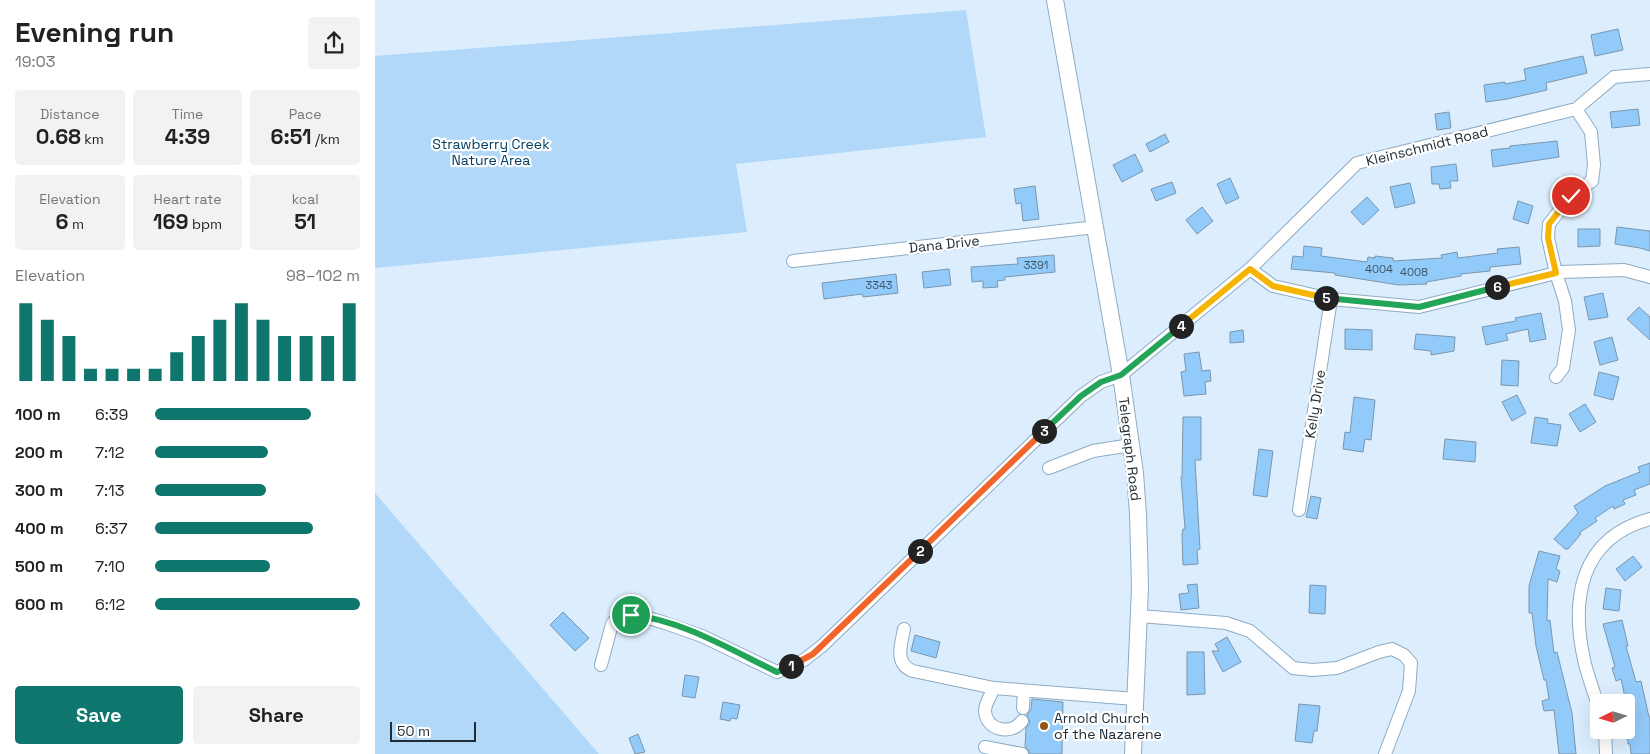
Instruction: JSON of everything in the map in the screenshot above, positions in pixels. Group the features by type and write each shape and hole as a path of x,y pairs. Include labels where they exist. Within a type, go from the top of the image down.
{"main road":[{"name":"Telegraph Road","path":"1055,0 1121,375 1131,445 1139,533 1140,616 1133,754"}],"street":[{"name":"Kleinschmidt Road","path":"601,665 612,624 616,619 626,615 645,617 683,629 777,672 804,660 822,646 1077,400 1101,382 1121,375 1250,269 1357,163 1577,109 1614,77 1650,74"},
{"path":"1557,377 1563,368 1569,330 1565,300 1548,238 1549,224 1571,196 1592,181 1594,165 1591,132 1577,109"},
{"name":"Dana Drive","path":"793,261 1095,227"},
{"path":"1250,269 1273,286 1331,299 1419,307 1472,292 1558,273 1624,270 1650,277"},
{"name":"Kelly Drive","path":"1299,510 1331,299"},
{"path":"1049,468 1093,451 1131,445"},
{"path":"1595,694 1585,663 1578,616 1580,592 1590,564 1598,550 1608,539 1626,527 1650,519"},
{"path":"1140,616 1226,623 1250,631 1293,668 1312,670 1337,668 1392,649 1405,655 1411,663 1409,690 1385,754"},
{"path":"904,629 900,655 903,664 909,670 994,688 1135,699"},
{"path":"994,688 986,705 985,712 989,722 997,728 1007,730 1016,727 1022,715 1024,691"},
{"path":"1605,739 1606,754"},
{"path":"985,747 1022,754"}],"green space":[{"name":"Strawberry Creek Nature Area","path":"966,10 986,137 736,164 747,232 375,268 375,56"},
{"path":"375,493 599,754 375,754"}],"building":[{"path":"1618,29 1623,50 1595,56 1591,35"},
{"path":"1583,56 1587,73 1546,83 1547,90 1486,102 1484,85 1526,80 1524,69"},
{"path":"1638,109 1640,125 1612,128 1610,112"},
{"path":"1449,112 1451,128 1437,130 1435,114"},
{"path":"1165,134 1169,142 1150,152 1146,144"},
{"path":"1557,141 1559,157 1493,167 1491,150"},
{"path":"1135,154 1143,171 1122,182 1113,165"},
{"path":"1456,164 1458,181 1450,181 1451,188 1440,189 1439,184 1432,184 1431,167"},
{"path":"1230,178 1239,198 1226,204 1217,184"},
{"path":"1172,182 1176,193 1156,201 1151,189"},
{"path":"1410,183 1415,203 1395,208 1390,187"},
{"path":"1035,186 1039,219 1023,221 1021,203 1016,204 1014,189"},
{"path":"1367,197 1379,210 1363,225 1351,212"},
{"path":"1518,201 1533,206 1528,224 1513,219"},
{"path":"1202,207 1213,221 1197,234 1186,220"},
{"path":"1617,227 1650,231 1650,251 1615,244"},
{"path":"1578,229 1600,229 1600,246 1578,247"},
{"path":"1304,246 1322,248 1321,256 1367,262 1368,257 1375,258 1375,256 1393,258 1393,261 1442,258 1441,255 1457,252 1458,258 1498,253 1497,249 1519,247 1521,264 1490,267 1490,271 1461,274 1461,276 1426,282 1427,284 1399,285 1335,275 1335,273 1291,269 1293,256 1303,257"},
{"path":"1054,255 1055,272 1005,277 1005,280 997,281 998,287 983,288 983,281 972,282 971,267 1018,264 1017,258"},
{"path":"949,269 951,285 924,288 922,272"},
{"path":"896,274 898,293 863,297 862,294 824,299 822,283"},
{"path":"1603,293 1608,317 1589,320 1584,297"},
{"path":"1639,307 1650,317 1650,340 1627,319"},
{"path":"1541,313 1546,339 1530,342 1528,329 1506,334 1508,340 1486,345 1482,327 1516,321 1515,318"},
{"path":"1345,329 1372,330 1372,350 1345,349"},
{"path":"1243,330 1244,342 1230,343 1230,332"},
{"path":"1416,334 1455,337 1454,351 1431,355 1431,351 1414,349"},
{"path":"1612,337 1618,360 1600,365 1594,342"},
{"path":"1199,352 1202,371 1210,370 1211,381 1205,382 1206,394 1184,396 1181,372 1186,371 1184,354"},
{"path":"1502,360 1519,361 1518,386 1501,385"},
{"path":"1599,372 1619,377 1613,400 1594,395"},
{"path":"1517,395 1526,413 1512,421 1502,402"},
{"path":"1354,397 1375,400 1371,440 1365,439 1363,452 1343,449 1345,432 1350,433"},
{"path":"1585,404 1596,422 1580,432 1569,414"},
{"path":"1183,417 1201,417 1201,460 1195,460 1200,549 1197,550 1198,564 1183,565 1182,535 1183,529 1185,529 1181,477"},
{"path":"1535,417 1548,419 1547,423 1561,425 1557,446 1531,443"},
{"path":"1445,439 1476,442 1475,462 1443,459"},
{"path":"1259,449 1273,451 1267,497 1253,495"},
{"path":"1650,463 1650,484 1634,490 1636,495 1623,500 1625,504 1614,509 1613,506 1595,518 1597,521 1579,533 1581,534 1568,549 1565,549 1554,539 1578,513 1574,506 1605,486 1640,472 1638,467"},
{"path":"1311,496 1321,498 1317,519 1306,517"},
{"path":"1539,551 1560,556 1556,569 1560,571 1557,582 1548,579 1547,621 1550,620 1554,653 1557,652 1572,713 1576,754 1559,754 1554,710 1544,711 1542,701 1549,699 1546,680 1544,680 1536,646 1532,613 1529,613 1529,586"},
{"path":"1633,556 1642,567 1625,581 1616,569"},
{"path":"1197,584 1199,608 1181,610 1179,594 1189,593 1187,585"},
{"path":"1310,585 1326,586 1325,614 1309,613"},
{"path":"1606,588 1621,590 1619,611 1603,609"},
{"path":"563,612 589,638 575,651 550,625"},
{"path":"1622,620 1628,646 1626,646 1636,682 1641,681 1650,717 1650,754 1631,754 1628,739 1635,739 1635,694 1624,694 1621,679 1616,681 1612,668 1615,667 1603,624"},
{"path":"915,635 940,642 936,658 911,651"},
{"path":"1227,637 1241,662 1223,672 1212,651 1219,651 1215,644"},
{"path":"1187,652 1204,652 1205,694 1187,695"},
{"path":"685,675 699,677 695,698 682,696"},
{"name":"Arnold Church of the Nazarene","path":"1032,699 1063,702 1062,754 1030,754 1025,747 1026,728 1030,723 1027,715 1031,709"},
{"path":"723,702 740,705 737,719 731,718 730,721 720,719"},
{"path":"1299,704 1320,706 1317,731 1314,731 1312,743 1295,741"},
{"path":"638,734 645,752 635,754 629,738"}],"place":[{"name":"Arnold Church of the Nazarene","path":"1044,726"}],"route":[{"path":"631,615 645,617 692,632 777,672 804,660 822,646 1081,396 1101,382 1121,375 1250,269 1273,286 1331,299 1419,307 1472,292 1556,273 1548,238 1549,224 1571,196"}]}
